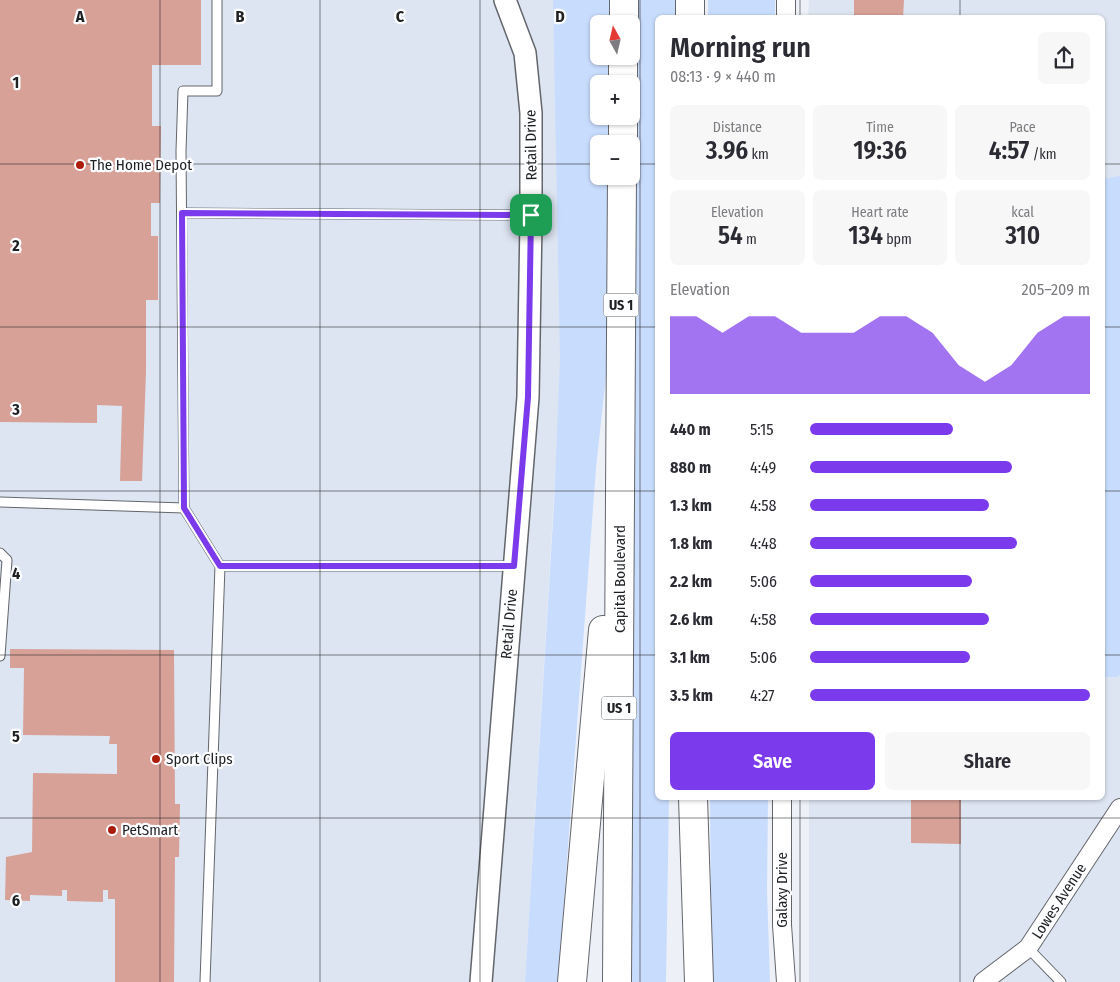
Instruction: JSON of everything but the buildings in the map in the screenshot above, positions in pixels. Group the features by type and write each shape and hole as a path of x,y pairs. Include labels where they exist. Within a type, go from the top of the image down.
{"highway":[{"path":"624,0 624,15"},
{"path":"690,0 690,15"},
{"name":"Capital Boulevard","path":"617,982 622,185"},
{"path":"572,982 620,434"},
{"path":"681,982 684,800"},
{"path":"693,800 699,982"}],"street":[{"name":"Retail Drive","path":"481,982 528,397 531,113 525,52 505,0"},
{"path":"786,0 786,15"},
{"name":"Galaxy Drive","path":"782,800 782,925 786,982"},
{"name":"Lowes Avenue","path":"983,982 1028,948 1120,808"}],"lane":[{"path":"205,982 220,566 184,508 182,91 217,91 217,0"},
{"path":"182,213 531,215"},
{"path":"0,502 184,508"},
{"path":"0,552 7,560 0,656"},
{"path":"220,566 514,566"},
{"path":"1028,948 1061,982"}],"shaded area":[{"path":"0,0 553,0 562,360 525,982 0,982"},
{"path":"553,0 609,0 609,15 590,15 590,65 609,65 609,75 590,75 590,125 608,125 608,135 590,135 590,185 608,185 607,367 596,468 558,982 525,982 554,504 560,360"},
{"path":"635,0 676,0 675,15 655,15 655,800 669,800 666,982 630,982 636,200 634,198 634,185 640,185 640,135 634,135 634,125 640,125 640,75 635,75 635,65 640,65 640,15 635,15"},
{"path":"708,0 775,0 775,15 708,15"},
{"path":"809,0 1120,0 1120,982 809,982 809,800 1105,800 1105,15 808,15"},
{"path":"1120,176 1120,675 1117,677 1105,677 1105,178"},
{"path":"710,800 768,800 767,890 770,982 712,982"}],"place":[{"name":"The Home Depot","path":"80,165"},
{"name":"Sport Clips","path":"156,759"},
{"name":"PetSmart","path":"112,830"}],"route":[{"path":"182,213 531,215 528,397 514,566 220,566 184,508 182,213"}]}
